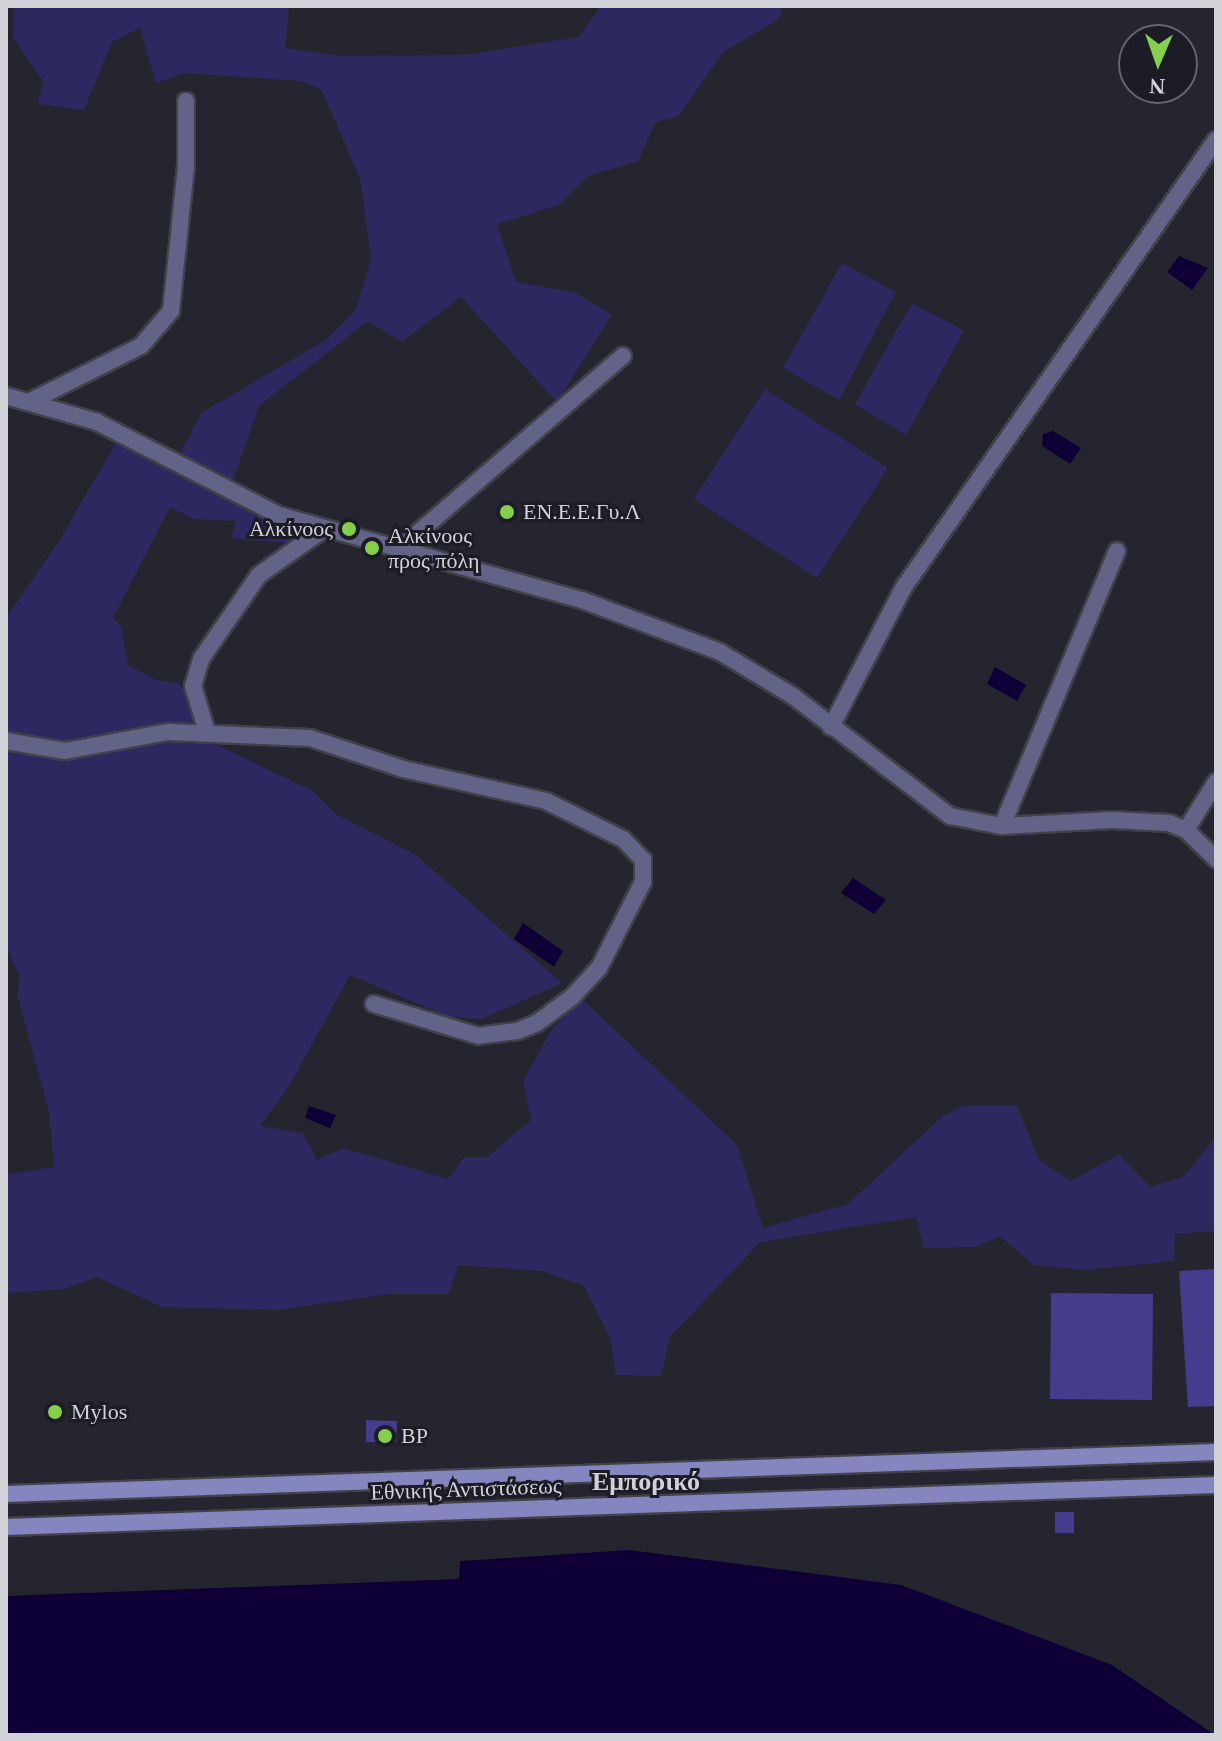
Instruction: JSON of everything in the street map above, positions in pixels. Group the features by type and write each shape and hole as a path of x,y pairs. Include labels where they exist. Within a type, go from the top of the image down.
{"main road":[{"name":"Εθνικής Αντιστάσεως","path":"6,1494 1216,1452"},
{"name":"Εθνικής Αντιστάσεως","path":"6,1527 1216,1485"}],"street":[{"path":"31,401 141,346 171,311 186,167 186,101"},
{"path":"831,727 904,587 1216,140"},
{"path":"398,550 623,356"},
{"path":"6,396 97,422 279,515 582,600 679,634 766,677 950,816 1002,826 1145,820 1186,830 1216,859"},
{"path":"207,732 193,686 201,659 259,575 324,529"},
{"path":"1002,826 1117,551"},
{"path":"6,741 92,750 168,732 310,738 403,769 546,801 623,839 643,860 643,882 607,956 572,997 537,1023 517,1031 479,1036 374,1004"},
{"path":"1186,830 1216,782"}],"shaded area":[{"path":"13,6 289,6 285,48 340,56 465,55 579,37 601,6 782,6 779,19 723,52 679,116 656,122 638,161 588,176 559,205 497,224 516,282 574,292 612,315 557,402 461,297 402,342 368,321 259,406 227,497 308,533 294,544 231,538 236,521 194,519 170,507 113,618 121,626 128,665 156,680 177,683 210,714 213,743 313,791 336,814 416,855 562,983 482,1019 449,1017 350,975 289,1086 260,1126 303,1133 317,1160 343,1148 448,1179 464,1157 487,1157 531,1120 523,1081 552,1029 582,999 737,1145 763,1228 848,1204 943,1116 962,1106 1017,1106 1039,1160 1071,1181 1119,1154 1150,1187 1183,1177 1216,1137 1216,1231 1175,1234 1174,1261 1085,1270 1034,1265 1000,1236 975,1247 924,1248 916,1217 760,1242 670,1337 661,1376 616,1375 610,1338 584,1286 543,1271 458,1265 449,1294 389,1294 277,1310 162,1307 97,1277 64,1289 6,1293 6,1175 54,1167 49,1111 18,998 19,975 6,946 6,618 59,541 117,441 172,470 201,413 326,340 356,309 371,259 360,178 321,89 300,81 186,73 156,83 140,28 112,42 84,110 38,104 43,81 13,37"},
{"path":"1179,256 1208,268 1192,290 1167,272"},
{"path":"842,263 896,292 839,400 783,368"},
{"path":"912,303 964,331 906,435 855,404"},
{"path":"765,389 888,468 817,578 694,499"},
{"path":"1053,431 1081,448 1070,464 1042,446 1043,434"},
{"path":"995,667 1026,685 1017,701 987,684"},
{"path":"853,878 886,900 874,914 841,893"},
{"path":"523,923 563,951 554,967 514,939"},
{"path":"309,1106 336,1115 330,1128 305,1118"},
{"path":"629,1550 901,1585 1112,1665 1215,1735 6,1735 6,1596 459,1579 460,1561"}],"building":[{"path":"1216,1269 1216,1406 1188,1407 1179,1271"},
{"path":"1051,1293 1153,1294 1152,1400 1050,1399"},
{"path":"366,1420 397,1421 396,1442 366,1442"},
{"path":"1055,1512 1074,1512 1074,1533 1055,1533"}],"place":[{"name":"ΕΝ.Ε.Ε.Γυ.Λ","path":"507,512"},
{"name":"Αλκίνοος","path":"349,529"},
{"name":"Αλκίνοος προς πόλη","path":"372,548"},
{"name":"Mylos","path":"55,1412"},
{"name":"BP","path":"385,1436"}],"district":[{"name":"Εμπορικό","path":"646,1482"}]}
